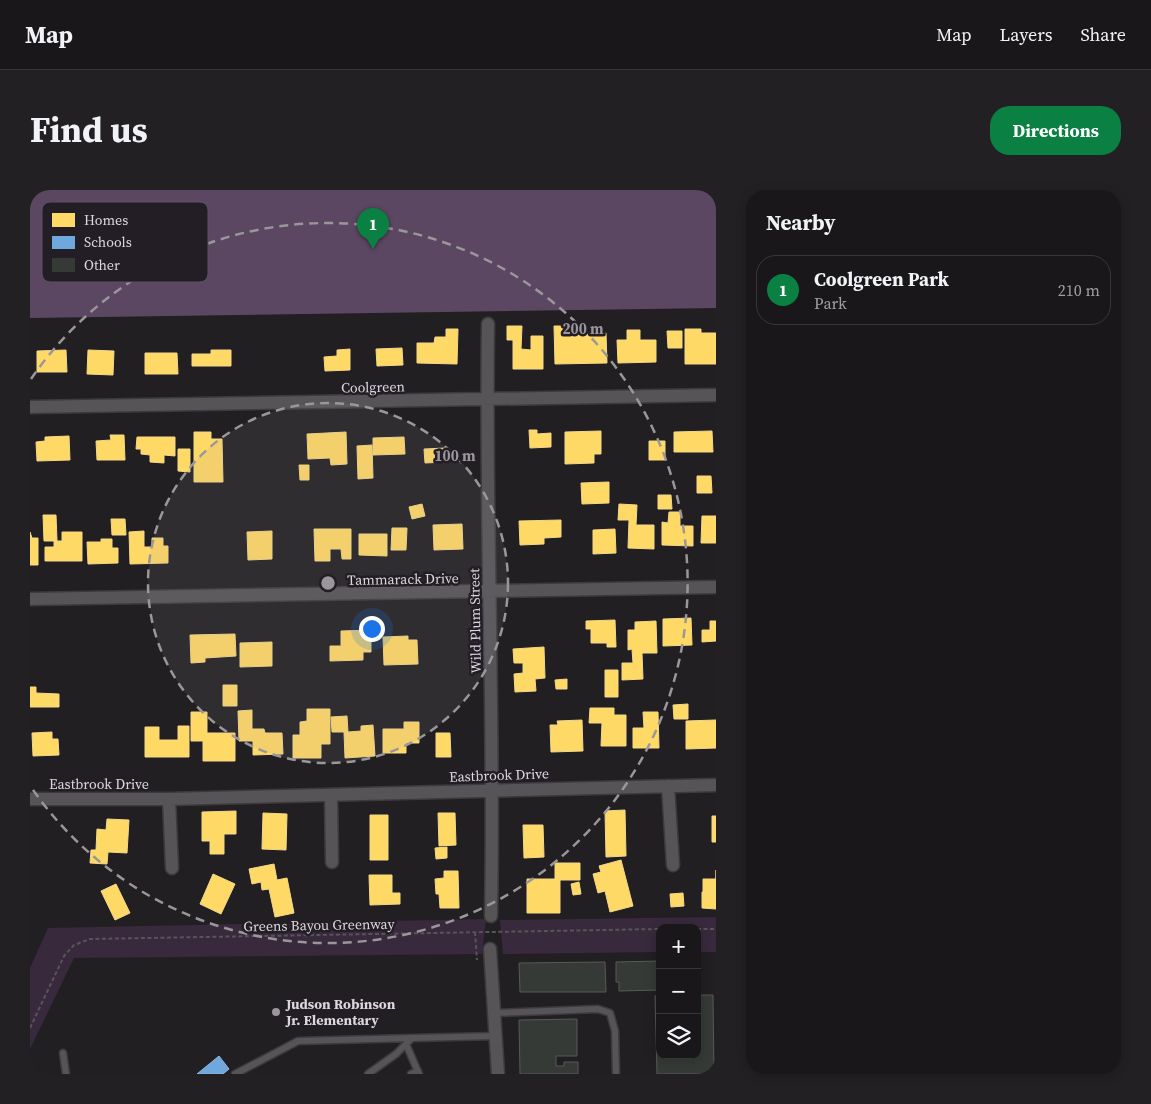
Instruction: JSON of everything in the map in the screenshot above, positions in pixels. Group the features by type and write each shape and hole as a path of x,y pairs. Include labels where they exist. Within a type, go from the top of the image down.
{"street":[{"name":"Wild Plum Street","path":"488,324 486,400 493,790 491,916"},
{"name":"Coolgreen","path":"30,408 716,395"},
{"name":"Tammarack Drive","path":"30,599 716,587"},
{"name":"Eastbrook Drive","path":"30,799 169,799 716,785"},
{"path":"668,786 673,865"},
{"path":"331,795 332,862"},
{"path":"169,799 172,868"},
{"path":"490,949 498,1074"}],"lane":[{"path":"494,1013 598,1009 610,1013 615,1032 616,1074"},
{"path":"236,1074 298,1041 496,1036"},
{"path":"368,1074 412,1038"},
{"path":"406,1044 418,1072 410,1074"},
{"path":"63,1053 66,1074"}],"path":[{"path":"490,949 491,916"},
{"name":"Greens Bayou Greenway","path":"30,1028 64,956 74,945 90,939 656,929"},
{"path":"701,929 716,929"},
{"path":"475,932 477,960"}],"shaded area":[{"path":"30,190 716,190 716,308 30,318"},
{"path":"716,917 716,952 701,952 701,924 656,924 656,952 503,954 500,920"},
{"path":"486,919 482,954 74,958 30,1049 30,968 48,928"}],"building: Homes":[{"path":"507,326 522,326 521,349 531,350 531,336 543,336 543,369 513,369 513,340 507,340"},
{"path":"554,326 570,326 570,333 606,333 607,363 555,364"},
{"path":"446,329 458,329 457,364 417,363 417,343 434,343 435,337 446,337"},
{"path":"685,329 701,329 701,333 716,333 716,364 685,364"},
{"path":"627,330 640,330 640,340 656,340 656,362 618,363 617,340 627,340"},
{"path":"667,331 682,331 682,348 668,348"},
{"path":"402,348 403,365 377,366 376,349"},
{"path":"350,349 350,370 325,371 324,357 337,356 337,350"},
{"path":"66,350 67,372 37,372 37,351"},
{"path":"88,350 114,351 113,375 87,374"},
{"path":"211,350 231,350 231,366 192,366 192,354 211,354"},
{"path":"145,353 177,353 178,374 145,374"},
{"path":"529,430 537,430 537,434 551,433 551,447 530,448"},
{"path":"601,431 601,454 594,454 594,463 565,464 565,432"},
{"path":"712,431 713,452 674,452 674,432"},
{"path":"194,432 211,432 211,439 222,439 223,482 194,482"},
{"path":"346,432 347,464 331,465 330,458 308,459 307,434"},
{"path":"110,435 124,435 125,460 97,460 96,441 111,440"},
{"path":"69,436 70,460 37,461 36,442 45,441 45,437"},
{"path":"137,437 175,437 175,456 164,455 164,463 150,462 150,455 141,454 141,449 136,449"},
{"path":"404,437 405,454 373,455 373,438"},
{"path":"649,441 665,441 665,460 649,460"},
{"path":"372,445 373,478 358,479 357,446"},
{"path":"445,448 446,462 425,463 424,449"},
{"path":"178,449 190,449 190,472 178,471"},
{"path":"299,465 309,465 309,480 300,480"},
{"path":"697,476 711,476 712,493 697,493"},
{"path":"609,482 609,503 582,504 581,483"},
{"path":"658,495 671,495 672,509 658,509"},
{"path":"422,504 425,516 412,519 409,507"},
{"path":"619,504 637,505 636,525 654,525 654,549 628,548 629,520 618,520"},
{"path":"669,512 680,512 680,526 693,526 693,546 662,545 662,522 668,523"},
{"path":"43,515 56,515 57,541 44,541"},
{"path":"702,516 716,516 716,543 701,543"},
{"path":"111,519 125,519 126,535 112,535"},
{"path":"561,520 561,537 544,538 544,544 520,545 519,521"},
{"path":"462,524 463,549 434,550 433,525"},
{"path":"392,528 407,528 406,550 391,550"},
{"path":"314,529 351,529 351,559 342,559 341,549 330,549 330,561 315,561"},
{"path":"615,529 616,553 593,554 593,530"},
{"path":"144,531 144,547 152,547 152,538 163,538 163,546 168,546 168,563 130,564 129,532"},
{"path":"272,531 272,559 248,560 247,532"},
{"path":"30,532 32,538 38,538 38,565 30,565"},
{"path":"62,532 82,532 82,561 45,561 45,547 54,547 54,541 62,541"},
{"path":"359,534 387,534 387,556 359,555"},
{"path":"101,539 112,539 112,548 118,548 118,563 88,564 87,542 101,542"},
{"path":"691,618 692,645 663,646 663,619"},
{"path":"615,620 616,647 607,647 607,643 591,643 591,629 586,629 586,621"},
{"path":"656,621 657,653 642,653 643,679 622,680 622,663 633,663 632,649 628,650 628,630 635,630 635,622"},
{"path":"710,621 716,621 716,641 702,642 702,630 710,630"},
{"path":"371,630 371,652 363,652 363,660 330,661 330,646 341,646 341,631"},
{"path":"235,634 236,656 205,658 205,662 191,663 190,635"},
{"path":"408,636 408,640 417,640 418,664 384,665 383,637"},
{"path":"272,642 272,666 240,667 240,643"},
{"path":"544,647 545,678 535,679 536,691 515,692 514,674 523,673 523,663 514,663 513,649"},
{"path":"605,670 618,670 618,697 605,697"},
{"path":"567,679 567,689 556,689 555,680"},
{"path":"223,685 237,685 237,706 223,706"},
{"path":"30,687 36,687 36,693 59,694 59,707 30,707"},
{"path":"688,704 688,719 674,719 673,705"},
{"path":"590,708 614,708 614,715 626,715 626,746 601,746 602,723 589,723"},
{"path":"307,709 330,709 330,744 321,744 321,758 293,758 293,735 300,735 300,722 307,721"},
{"path":"252,710 252,729 264,729 265,733 282,733 283,754 253,755 253,741 239,741 238,711"},
{"path":"191,712 207,712 207,733 235,733 235,761 203,761 203,741 191,741"},
{"path":"643,712 658,712 659,748 633,748 633,728 644,728"},
{"path":"347,716 348,732 361,731 361,726 373,725 375,756 345,758 344,732 332,732 331,717"},
{"path":"582,720 583,751 551,752 550,725 558,725 557,721"},
{"path":"716,720 716,748 686,749 686,721"},
{"path":"404,722 419,722 419,743 406,743 406,753 383,753 383,729 404,729"},
{"path":"178,726 189,726 189,757 145,757 145,727 159,727 159,740 178,740"},
{"path":"52,732 52,739 58,739 59,755 33,756 32,733"},
{"path":"436,733 450,733 451,757 436,757"},
{"path":"625,810 626,856 606,857 605,811"},
{"path":"236,811 236,834 224,834 224,854 210,854 210,841 202,841 202,812"},
{"path":"263,813 287,814 286,850 262,849"},
{"path":"438,813 455,813 456,845 439,846"},
{"path":"370,815 388,815 388,860 370,860"},
{"path":"712,816 716,816 716,842 712,842"},
{"path":"107,819 129,820 127,853 108,852 107,864 90,863 91,850 96,850 97,829 106,830"},
{"path":"523,825 543,825 544,857 524,858"},
{"path":"447,847 447,858 436,859 435,848"},
{"path":"621,860 633,906 610,912 605,891 598,893 593,874 601,872 599,866"},
{"path":"555,863 580,863 580,880 560,880 560,913 527,913 527,879 555,879"},
{"path":"274,864 277,880 287,878 294,913 275,917 269,889 262,890 261,882 252,884 249,869"},
{"path":"444,871 458,871 459,908 440,908 439,894 436,894 435,879 444,878"},
{"path":"213,874 235,884 221,914 200,904"},
{"path":"369,875 392,875 392,893 400,893 400,904 370,905"},
{"path":"703,879 716,879 716,892 703,892"},
{"path":"579,882 581,894 573,895 571,884"},
{"path":"116,884 130,913 115,920 101,891"},
{"path":"702,892 716,892 716,909 702,908"},
{"path":"683,893 684,906 671,907 670,894"}],"building: Schools":[{"path":"219,1056 229,1069 223,1074 197,1074"}],"building: Other":[{"path":"656,961 656,990 619,991 619,982 616,982 616,962"},
{"path":"605,962 606,992 520,992 519,963"},
{"path":"701,995 713,995 714,1074 657,1074 657,1059 701,1059"},
{"path":"655,996 656,996 656,1035"},
{"path":"577,1019 577,1056 556,1056 556,1066 564,1066 564,1062 578,1062 578,1074 520,1074 519,1020"}],"place":[{"name":"Coolgreen Park","path":"373,249"},
{"name":"Judson Robinson Jr. Elementary","path":"276,1012"}]}
